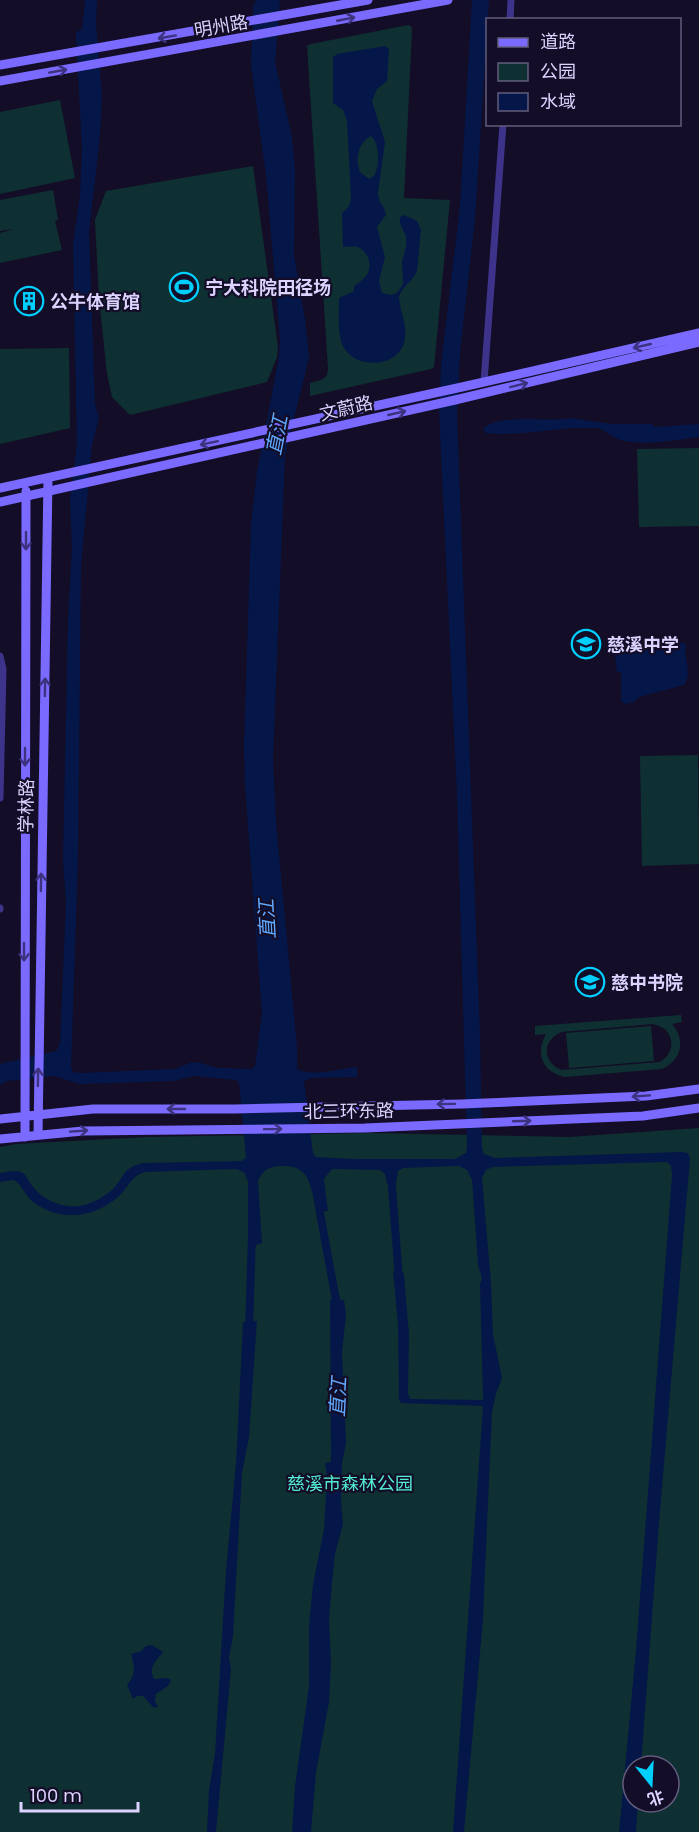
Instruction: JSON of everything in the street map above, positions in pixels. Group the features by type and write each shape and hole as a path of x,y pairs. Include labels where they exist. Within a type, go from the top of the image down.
{"main road":[{"name":"明州路","path":"0,65 368,0"},
{"name":"明州路","path":"0,81 448,0"},
{"name":"文蔚路","path":"0,488 699,333"},
{"name":"文蔚路","path":"0,502 458,400 699,342"},
{"name":"学林路","path":"38,1135 48,478"},
{"name":"学林路","path":"25,1137 26,482"},
{"name":"北三环东路","path":"0,1119 93,1109 235,1109 646,1096 699,1089"},
{"name":"北三环东路","path":"0,1139 83,1131 316,1128 643,1116 699,1108"}],"street":[{"path":"510,18 512,0"},
{"path":"484,382 503,126"},
{"path":"0,656 3,669 0,798"}],"green space":[{"path":"408,25 412,30 404,198 450,200 434,367 310,396 310,383 325,377 328,368 307,46"},
{"path":"60,100 75,178 0,194 0,112"},
{"name":"宁大科院田径场","path":"253,166 278,347 277,357 267,382 130,415 112,397 107,374 99,298 95,220 106,191"},
{"path":"53,190 58,220 55,221 62,250 0,263 0,233 14,229 0,231 0,200"},
{"path":"69,348 70,428 0,444 0,349"},
{"path":"699,448 699,526 639,527 637,449"},
{"path":"698,755 699,864 642,866 640,756"},
{"path":"681,1015 682,1022 672,1024 679,1037 678,1055 662,1069 565,1077 551,1071 543,1061 541,1048 546,1034 535,1035 535,1026","holes":["653,1024 660,1026 671,1040 669,1052 660,1062 561,1070 550,1062 548,1056 550,1040 561,1032"]},
{"path":"651,1026 654,1061 569,1068 566,1033"},
{"name":"慈溪市森林公园","path":"699,1128 699,1832 0,1832 0,1147 16,1144 147,1137 369,1133 569,1137"}],"water":[{"path":"85,0 97,0 96,25 102,96 100,136 89,232 95,404 99,418 92,445 81,566 78,859 71,1067 73,1072 81,1073 175,1069 192,1062 217,1068 252,1069 255,1066 262,1013 244,746 251,523 257,472 279,357 280,339 266,176 251,65 253,7 256,0 280,0 275,62 292,137 295,168 294,255 309,358 285,455 273,759 276,823 297,1047 297,1069 326,1072 357,1067 357,1077 311,1078 304,1081 313,1153 316,1157 455,1159 466,1153 467,1146 457,795 439,411 441,365 460,206 472,0 489,0 488,18 486,18 475,219 460,352 457,415 480,1035 482,1149 484,1154 495,1158 682,1152 688,1153 690,1159 642,1754 626,1754 636,1650 671,1166 667,1162 493,1167 486,1170 482,1178 493,1334 502,1378 492,1412 483,1619 464,1832 453,1832 483,1406 401,1403 399,1399 398,1324 393,1272 402,1271 404,1275 409,1334 408,1393 410,1399 483,1400 480,1284 482,1278 478,1265 472,1180 467,1170 459,1166 403,1168 398,1171 396,1183 387,1184 385,1174 380,1170 332,1169 324,1179 328,1211 317,1212 311,1186 304,1173 290,1166 269,1168 258,1181 262,1243 248,1248 248,1182 244,1172 236,1169 145,1172 133,1179 118,1197 108,1204 98,1210 75,1215 64,1215 42,1208 30,1199 14,1180 0,1182 0,1173 21,1172 44,1197 63,1205 77,1206 91,1203 106,1195 130,1168 142,1163 241,1161 246,1158 239,1083 236,1080 194,1076 173,1081 79,1084 54,1076 7,1081 0,1085 0,1064 56,1051 60,1044 66,902 63,859 68,618 72,549 70,499 77,445 73,244 80,195 82,149 77,32 82,29"},
{"path":"385,46 389,49 387,81 377,89 372,101 385,142 378,193 386,215 377,227 385,257 379,281 382,293 391,295 397,293 403,284 402,261 406,236 400,223 400,217 404,215 417,221 421,230 417,271 399,297 405,328 402,348 388,360 379,362 369,363 351,355 342,344 339,331 339,298 354,291 354,286 368,272 369,264 362,249 343,247 342,213 349,206 351,198 347,121 343,110 333,103 333,57 337,54","holes":["371,136 374,140 378,161 374,176 369,179 360,172 358,157 363,143"]},
{"path":"570,418 612,424 652,424 655,427 699,424 699,437 660,442 630,442 596,428 500,434 486,433 483,429 491,424 512,419"},
{"path":"684,643 688,676 684,685 639,697 634,702 625,704 621,701 621,672 617,672 614,648 619,648 620,644"},
{"path":"330,1300 344,1300 346,1314 342,1354 346,1443 342,1463 343,1524 335,1554 329,1619 331,1664 329,1702 316,1773 311,1832 292,1832 295,1786 309,1686 309,1626 313,1584 324,1529 327,1477 325,1463 331,1462"},
{"path":"257,1321 249,1437 242,1473 233,1636 229,1658 231,1669 216,1832 207,1832 236,1463 243,1322"},
{"path":"152,1645 163,1652 152,1667 154,1679 171,1680 168,1686 156,1694 155,1701 158,1707 154,1708 143,1696 133,1699 127,1685 134,1670 131,1654"},
{"path":"621,1811 621,1814 637,1814 636,1832 619,1832"}],"waterway":[{"path":"391,1173 399,1280"},
{"name":"直江","path":"318,1202 338,1311"},
{"path":"249,1331 252,1235"}],"place":[{"name":"宁大科院田径场","path":"184,287"},
{"name":"公牛体育馆","path":"29,301"},
{"name":"慈溪中学","path":"586,644"},
{"name":"慈中书院","path":"590,982"}]}
